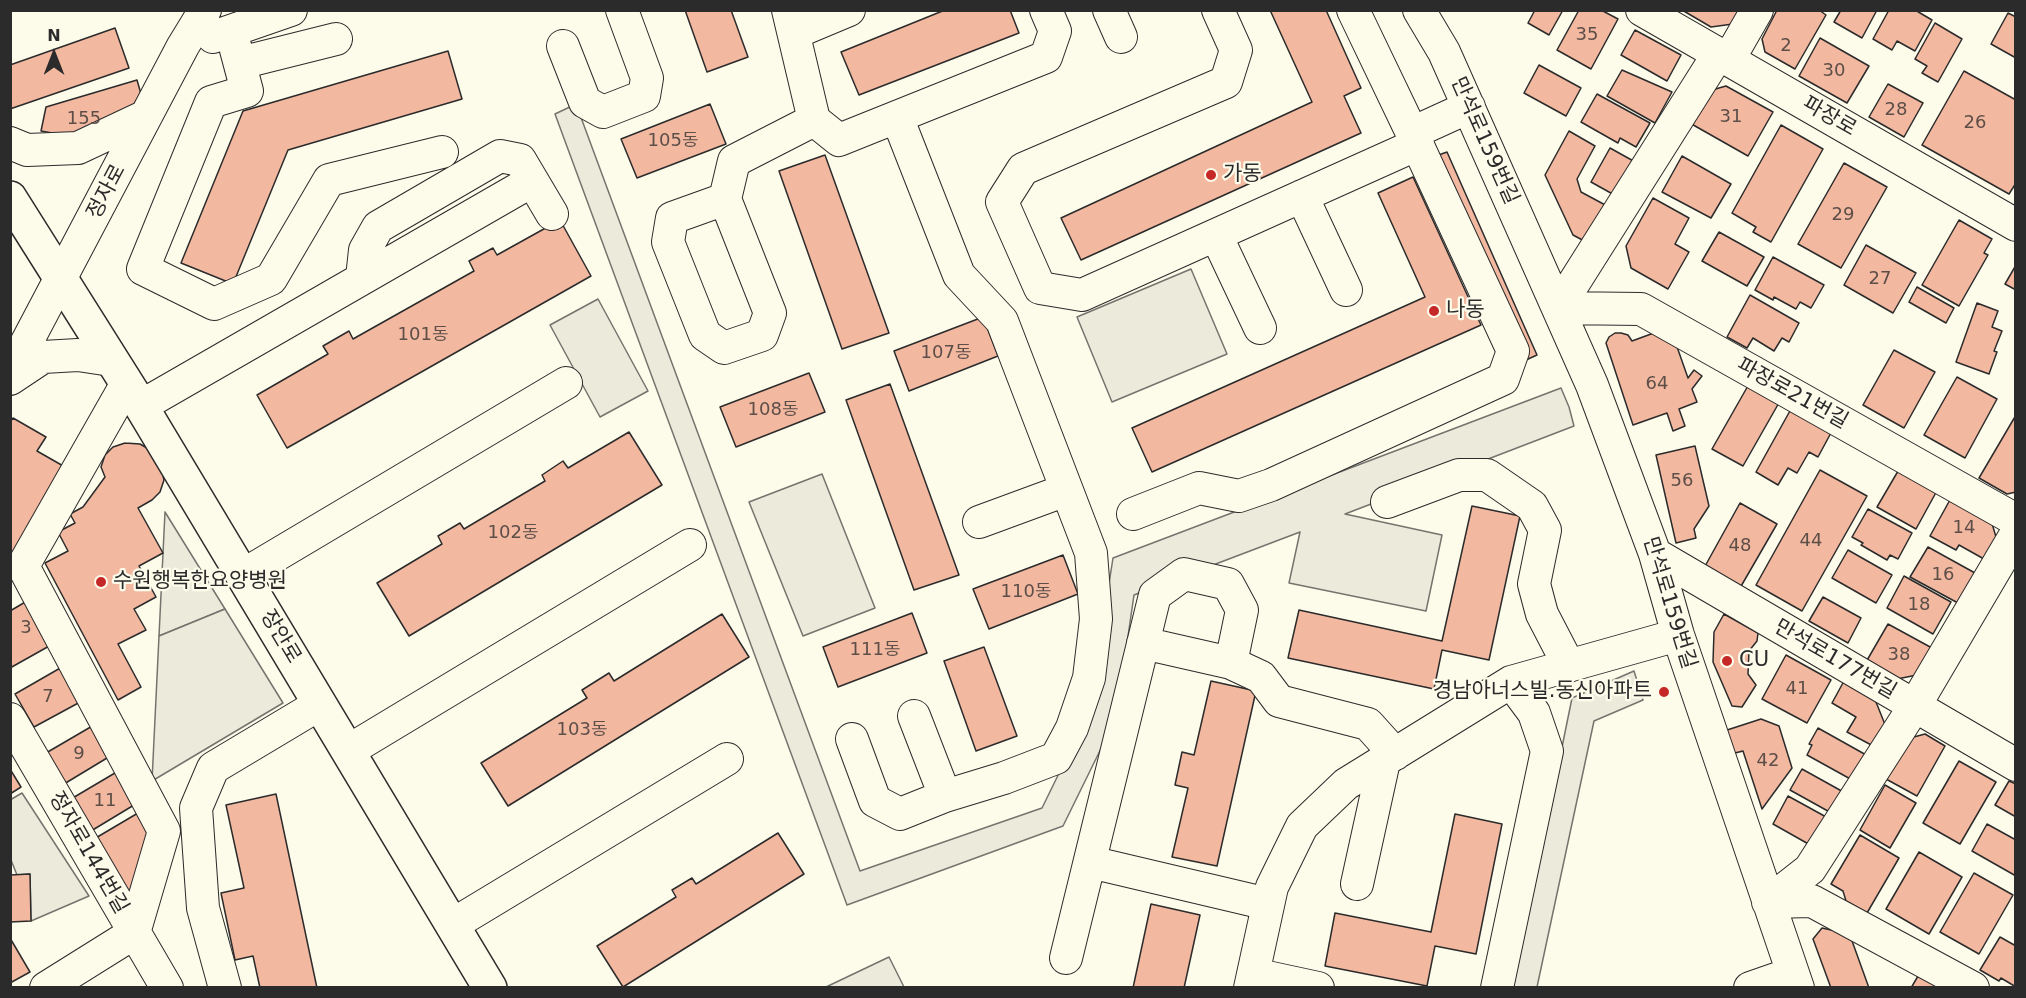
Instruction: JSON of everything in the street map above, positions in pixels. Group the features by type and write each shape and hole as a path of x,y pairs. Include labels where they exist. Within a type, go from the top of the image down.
{"main road":[{"name":"장안로","path":"10,198 243,575 490,987"}],"street":[{"name":"정자로","path":"10,374 183,46 205,10"},
{"path":"183,46 291,10"},
{"path":"563,46 585,102 603,112 644,96 647,78 622,10"},
{"path":"849,10 791,22 814,120 839,140 1046,57 1055,31 1046,10"},
{"path":"1218,10 1236,50 1226,82 1023,168 1002,201 1040,288 1082,295 1302,196 1415,138 1469,107"},
{"path":"1133,514 1199,488 1239,496 1503,379 1513,351 1353,10"},
{"name":"만석로159번길","path":"1419,10 1444,52 1592,384 1655,554 1678,635 1795,980"},
{"name":"파장로","path":"1642,10 2016,225"},
{"path":"1558,308 1724,56 1757,10"},
{"path":"231,31 247,91 211,102 143,269 214,304 271,279 329,180 442,152"},
{"path":"240,63 336,39"},
{"path":"10,143 27,150 78,148 146,116"},
{"path":"852,739 875,801 900,814 1056,758 1072,728 1089,678 1096,619 1091,553 1002,321 959,275 897,117"},
{"path":"725,199 734,161 814,120"},
{"path":"46,987 134,933 164,831 23,566 126,384 362,278 532,181 552,214"},
{"path":"1302,196 1346,290"},
{"path":"1216,235 1260,328"},
{"name":"파장로21번길","path":"1558,308 1641,309 2016,520"},
{"path":"10,379 43,357 78,355 126,384"},
{"path":"243,575 566,383"},
{"path":"1388,502 1459,475 1486,475 1532,506 1545,530 1534,584 1542,614 1569,666"},
{"path":"979,522 1066,490"},
{"path":"1768,902 1810,869 1914,707 2016,534"},
{"path":"348,751 690,545"},
{"name":"만석로177번길","path":"1655,554 2016,765"},
{"path":"1066,958 1155,595 1184,574 1228,584 1242,610 1232,663"},
{"path":"1318,987 1251,981 1272,887 1302,826 1346,784 1511,682 1678,635"},
{"path":"1143,644 1232,663 1261,677 1279,702 1368,724 1389,757 1357,885"},
{"path":"1497,987 1547,752 1534,713 1511,682"},
{"path":"225,987 203,908 196,808 213,768 320,704"},
{"path":"914,716 945,796"},
{"name":"정자로144번길","path":"10,719 167,987"},
{"path":"452,925 727,759"},
{"path":"1090,862 1268,904"},
{"path":"1768,902 1812,900 1973,987"},
{"path":"1750,987 1795,980"}],"shaded area":[{"path":"576,104 860,871 1042,808 1089,712 1113,558 1561,388 1574,426 1345,514 1442,535 1426,611 1289,583 1300,532 1134,595 1116,718 1063,826 847,905 555,114"},
{"path":"1191,269 1227,354 1112,402 1077,317"},
{"path":"598,299 648,391 600,417 550,325"},
{"path":"822,474 875,608 803,636 749,502"},
{"path":"165,512 225,609 159,636"},
{"path":"225,609 283,703 152,781 159,636"},
{"path":"1634,671 1643,700 1594,721 1537,987 1513,988 1572,698"},
{"path":"22,793 89,896 31,921 30,874 17,875 11,860 10,800"},
{"path":"889,957 904,987 826,987"}],"building":[{"path":"685,10 731,10 748,57 707,72"},
{"path":"945,10 1010,10 1019,33 859,95 841,52"},
{"name":"가동","path":"1270,10 1326,10 1361,88 1344,96 1361,133 1081,260 1061,218 1312,102"},
{"path":"1535,10 1563,10 1549,35 1528,23"},
{"path":"1579,10 1601,10 1618,19 1591,69 1557,50"},
{"path":"1682,10 1740,10 1733,24 1711,27"},
{"path":"1777,10 1819,10 1826,15 1795,69 1765,52 1762,39"},
{"path":"1841,10 1877,10 1862,38 1834,22"},
{"path":"1889,10 1915,10 1932,20 1915,51 1897,41 1892,50 1873,39"},
{"path":"2008,13 2016,17 2016,58 1991,44"},
{"path":"1935,23 1962,39 1938,82 1922,73 1927,66 1915,59"},
{"path":"115,28 129,68 10,109 10,65"},
{"path":"1635,30 1681,55 1667,81 1621,55"},
{"path":"1820,38 1869,66 1847,103 1799,76"},
{"path":"448,51 462,99 288,150 233,284 181,263 243,111"},
{"path":"1539,65 1581,88 1566,116 1524,93"},
{"path":"1622,70 1672,92 1655,123 1607,96"},
{"path":"1964,71 2016,100 2016,183 2009,194 1922,145"},
{"path":"137,80 141,94 116,130 85,139 41,131 46,107"},
{"path":"1888,84 1923,103 1904,137 1869,117"},
{"path":"1726,86 1773,112 1748,156 1688,122 1705,92"},
{"path":"1597,94 1650,123 1636,147 1620,138 1618,143 1581,122"},
{"path":"710,104 726,144 637,178 621,139"},
{"path":"1781,125 1823,149 1771,242 1753,232 1756,227 1732,213"},
{"path":"1569,131 1595,146 1577,179 1581,192 1609,207 1588,243 1573,235 1545,175"},
{"path":"1610,148 1637,163 1618,197 1591,182"},
{"path":"1447,152 1537,355 1526,360 1436,156"},
{"path":"825,155 889,333 842,349 779,171"},
{"path":"1682,156 1731,184 1711,218 1662,192"},
{"path":"1844,163 1887,187 1841,268 1798,244"},
{"name":"나동","path":"1413,177 1481,325 1152,472 1132,428 1425,297 1378,193"},
{"path":"1653,198 1689,218 1675,244 1689,252 1668,289 1631,268 1626,246"},
{"path":"560,220 591,276 287,448 257,395 328,354 323,346 349,331 353,339 474,271 469,261 493,248 497,255"},
{"path":"1959,220 1992,239 1984,253 1988,255 1959,306 1922,285"},
{"path":"1719,232 1764,257 1747,286 1702,261"},
{"path":"1866,245 1916,273 1893,313 1844,285"},
{"path":"1773,257 1824,285 1811,308 1800,302 1796,309 1755,290"},
{"path":"2016,265 2016,290 2005,284"},
{"path":"1917,287 1954,308 1946,323 1909,302"},
{"path":"1750,295 1799,323 1789,342 1782,338 1774,351 1753,338 1747,348 1727,337"},
{"path":"1977,303 1998,311 1992,327 2002,331 1994,351 1997,352 1989,374 1956,362"},
{"path":"983,317 998,356 909,391 894,351"},
{"path":"1670,327 1688,378 1694,370 1702,376 1692,389 1697,402 1679,409 1685,426 1673,431 1667,413 1633,425 1606,343 1615,333 1628,335 1632,341"},
{"path":"1894,350 1935,372 1904,428 1863,405"},
{"path":"809,373 825,412 736,447 720,407"},
{"path":"1957,377 1997,399 1965,458 1924,435"},
{"path":"890,384 959,575 914,590 846,400"},
{"path":"1749,384 1780,401 1743,466 1712,449"},
{"path":"1791,409 1832,431 1818,457 1809,452 1797,473 1788,468 1778,485 1756,472"},
{"path":"2016,415 2016,492 2007,494 1979,478"},
{"path":"13,418 46,437 37,451 65,467 10,563 10,422"},
{"path":"629,432 662,485 409,636 377,583 442,544 438,536 460,523 464,529 545,481 542,475 563,461 568,468"},
{"name":"수원행복한요양병원","path":"125,443 140,444 154,452 161,466 164,480 160,492 138,508 163,553 139,566 156,597 134,609 146,630 118,644 141,687 118,700 45,563 68,551 58,532 75,523 70,514 83,507 105,477 101,467 105,455 113,447"},
{"path":"1695,446 1709,506 1694,529 1696,538 1676,543 1656,455"},
{"path":"1901,466 1939,487 1916,529 1877,507"},
{"path":"1820,470 1867,496 1802,611 1756,585"},
{"path":"1951,498 1991,520 1996,537 1984,559 1959,545 1956,550 1930,536"},
{"path":"1740,503 1777,524 1740,588 1704,568"},
{"path":"1472,506 1520,516 1489,660 1442,650 1434,689 1288,658 1299,610 1442,641"},
{"path":"1868,509 1912,533 1898,559 1890,555 1887,560 1852,537"},
{"path":"1928,547 1975,573 1958,603 1910,577"},
{"path":"1848,550 1892,575 1876,603 1832,578"},
{"path":"1063,555 1078,594 989,629 973,589"},
{"path":"1904,576 1951,602 1933,634 1887,608"},
{"path":"1823,597 1861,618 1848,643 1809,621"},
{"path":"27,601 51,645 10,668 10,611"},
{"path":"912,613 927,653 838,687 823,647"},
{"path":"722,614 749,657 508,806 481,763 587,698 582,690 609,673 614,681"},
{"path":"1724,614 1758,633 1757,641 1749,651 1748,674 1756,685 1742,707 1732,706 1713,662 1714,632"},
{"path":"1888,624 1932,648 1917,675 1897,679 1866,662"},
{"path":"984,647 1017,736 976,751 944,661"},
{"path":"1786,655 1831,680 1807,723 1762,699"},
{"path":"62,667 82,701 34,727 15,694"},
{"path":"1211,681 1256,691 1217,866 1172,857 1188,788 1175,785 1182,752 1194,755"},
{"path":"1844,681 1874,697 1886,727 1875,747 1847,732 1856,717 1832,703"},
{"path":"1761,719 1779,726 1792,768 1762,809 1743,751 1731,754 1724,731"},
{"path":"94,725 112,755 64,784 46,753"},
{"path":"1818,728 1868,756 1854,781 1807,755 1812,745 1809,744"},
{"path":"1925,734 1945,746 1917,796 1886,779 1910,738"},
{"path":"1959,761 1996,782 1960,844 1923,823"},
{"path":"10,769 21,787 10,794"},
{"path":"1802,769 1847,794 1835,815 1790,790"},
{"path":"120,770 139,802 91,831 71,799"},
{"path":"2009,781 2016,784 2016,817 1995,805"},
{"path":"1885,785 1916,803 1890,848 1860,830"},
{"path":"276,794 317,988 260,988 253,956 235,960 221,893 244,888 226,805"},
{"path":"1788,796 1828,818 1812,846 1773,824"},
{"path":"138,813 151,835 132,904 94,839"},
{"path":"1455,814 1502,824 1476,954 1435,946 1427,986 1325,966 1335,913 1431,932"},
{"path":"1987,824 2016,840 2016,876 1972,851"},
{"path":"778,833 804,874 623,987 597,946 676,897 672,890 692,878 696,884"},
{"path":"1860,835 1899,858 1867,913 1846,901 1843,891 1831,884"},
{"path":"1919,852 1962,877 1929,934 1886,909"},
{"path":"1974,873 2013,895 1979,954 1940,932"},
{"path":"30,874 31,921 10,922 10,875"},
{"path":"1151,904 1200,915 1184,988 1133,988"},
{"path":"1822,928 1851,938 1869,988 1831,988 1813,939"},
{"path":"2000,937 2016,946 2016,987 2001,978 1999,981 1980,970"},
{"path":"10,938 30,972 10,983"},
{"path":"1921,971 1938,981 1934,988 1911,988"}],"place":[{"name":"가동","path":"1211,175"},
{"name":"나동","path":"1434,311"},
{"name":"수원행복한요양병원","path":"101,582"},
{"name":"CU","path":"1727,661"},
{"name":"경남아너스빌.동신아파트","path":"1664,692"}]}
